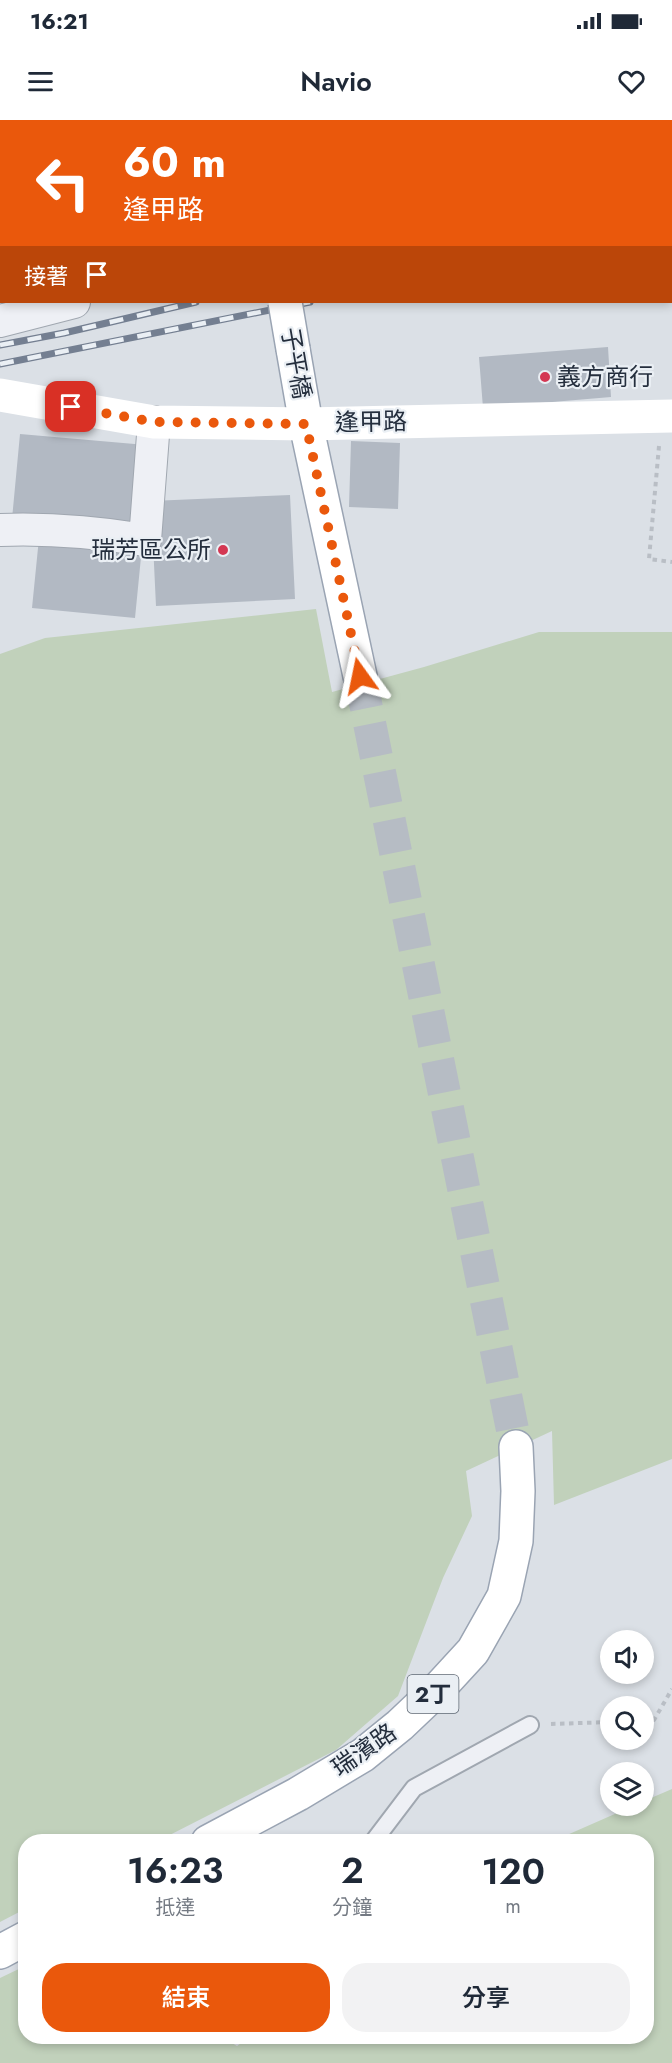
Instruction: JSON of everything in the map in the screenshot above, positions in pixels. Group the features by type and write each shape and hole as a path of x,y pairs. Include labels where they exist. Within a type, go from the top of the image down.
{"main road":[{"name":"子平橋","path":"285,303 306,424"},
{"name":"逢甲路","path":"0,396 154,422 306,424 667,416"},
{"path":"306,424 360,676"},
{"name":"瑞濱路","path":"223,1834 298,1794 363,1755 400,1725 473,1651 504,1596 516,1541 518,1491 516,1447"},
{"path":"0,1952 18,1942"}],"street":[{"path":"3,309 64,303"},
{"path":"0,530 32,528 82,530 145,540 154,422"}],"lane":[{"path":"379,1834 414,1788 530,1725"}],"path":[{"path":"667,416 649,559 672,562"},
{"path":"654,1720 672,1689"},
{"path":"530,1725 600,1722"}],"green space":[{"path":"316,609 332,692 539,632 672,632 672,1459 554,1505 552,1431 466,1471 472,1516 443,1578 398,1696 336,1750 172,1834 18,1834 18,1913 0,1922 0,654 45,638"},
{"path":"672,1789 672,2063 0,2063 0,1978 18,1969 18,2044 234,2044 237,2046 240,2044 654,2044 654,1834 569,1834 610,1816 654,1816 654,1797"}],"building":[{"name":"義方商行","path":"608,347 611,397 483,408 479,357"},
{"path":"20,434 146,445 139,530 12,519"},
{"path":"351,441 400,443 398,509 349,507"},
{"name":"瑞芳區公所","path":"290,495 295,599 156,606 151,501"},
{"path":"39,538 142,547 135,618 32,608"}],"tunnel":[{"path":"360,676 516,1447"}],"railway":[{"path":"0,345 64,333 192,303"},
{"path":"0,364 305,303"}],"place":[{"name":"義方商行","path":"545,377"},
{"name":"瑞芳區公所","path":"223,550"}],"route":[{"path":"71,407 154,422 306,424 360,676"}]}
